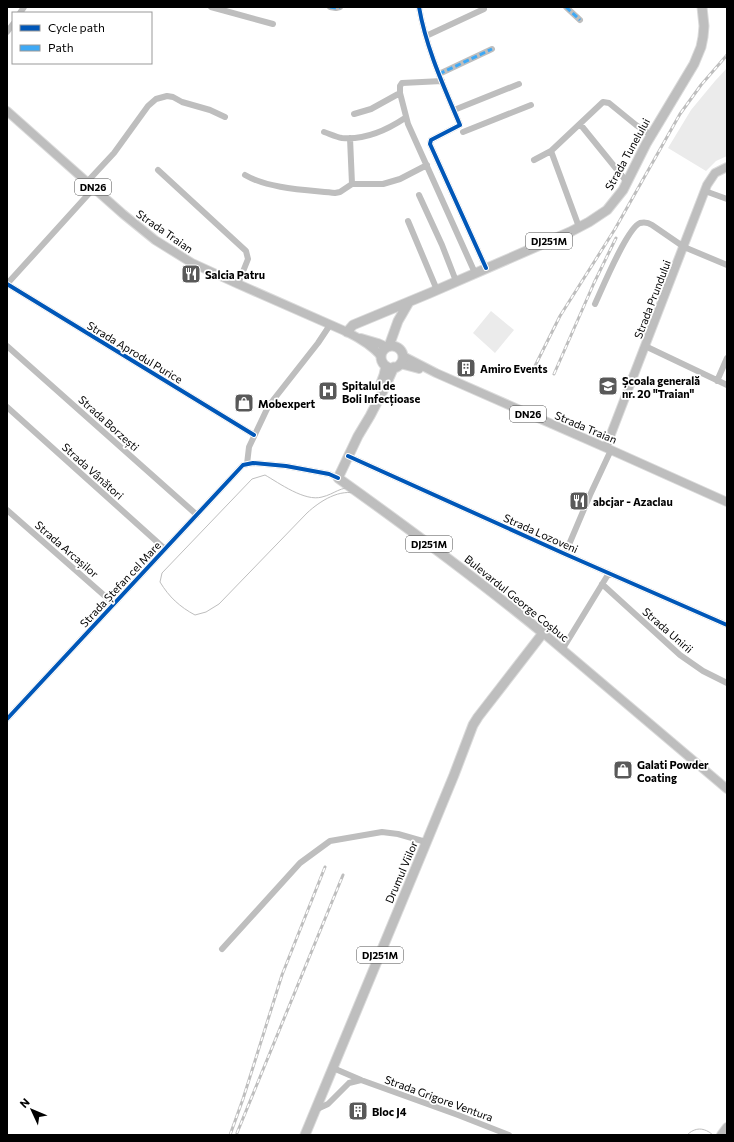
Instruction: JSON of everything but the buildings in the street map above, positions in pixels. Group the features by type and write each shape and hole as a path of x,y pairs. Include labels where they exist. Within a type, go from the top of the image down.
{"highway":[{"name":"Strada Tunelului","path":"409,302 590,222 607,210 618,197 627,182 651,135 686,78 698,54 703,37 704,26 702,7"},
{"name":"DJ251M","path":"347,332 353,325 409,302"},
{"path":"391,347 401,314 409,302"},
{"path":"338,478 383,379 396,363 401,350 391,347 384,349 381,356"},
{"name":"DN26","path":"381,356 382,362 396,363"},
{"name":"Bulevardul George Coșbuc","path":"338,478 422,539 544,633"},
{"name":"Drumul Viilor","path":"305,1135 473,724 544,633"}],"main road":[{"name":"Strada Traian","path":"7,111 123,214 160,243 192,263 347,332 376,350 381,356"},
{"name":"Strada Prundului","path":"609,449 645,346 684,247 704,191 707,184 716,174 727,167"},
{"name":"Strada Traian","path":"358,338 368,339 391,347"},
{"name":"Strada Traian","path":"396,363 436,374 727,502"},
{"name":"Bulevardul George Coșbuc","path":"544,633 727,790"},
{"path":"721,1135 727,1127"}],"street":[{"path":"211,7 273,24"},
{"path":"330,7 340,7"},
{"path":"419,7 426,36 439,74 460,125 431,140 430,142 486,268"},
{"path":"566,7 580,20"},
{"path":"426,36 484,9"},
{"path":"439,74 492,49"},
{"path":"442,81 402,82 400,86 400,93 406,118 476,273"},
{"path":"454,110 519,84"},
{"path":"354,114 371,109 400,93"},
{"path":"87,182 114,153 148,106 156,99 167,96 173,97 182,102 210,110 225,117"},
{"path":"534,160 551,151 601,103 605,102 609,103 651,135"},
{"path":"463,132 531,105"},
{"path":"324,132 334,136 350,138 370,135 389,128 406,118"},
{"path":"580,124 627,182"},
{"path":"350,138 352,184"},
{"path":"551,151 579,227"},
{"path":"245,175 273,185 335,193 340,192 352,184 383,184 439,164"},
{"path":"158,170 246,251 248,259 238,284"},
{"path":"7,284 94,188"},
{"path":"704,191 727,199"},
{"path":"419,195 442,245 456,281"},
{"path":"408,222 437,290"},
{"path":"595,304 626,240 633,229 640,223 652,224 684,247 727,265"},
{"name":"Strada Aprodul Purice","path":"7,284 254,435"},
{"path":"247,464 247,452 267,409 330,325"},
{"name":"Strada Borzești","path":"7,346 197,514"},
{"path":"645,346 727,385"},
{"path":"717,380 727,358"},
{"name":"Strada Vânători","path":"7,407 165,549"},
{"name":"Strada Prundului","path":"565,554 609,449"},
{"name":"Strada Lozoveni","path":"348,456 727,625"},
{"name":"Bulevardul George Coșbuc","path":"247,464 260,463 286,466 328,474 338,478"},
{"name":"Strada Ștefan cel Mare","path":"7,719 238,470 247,464"},
{"name":"Strada Arcașilor","path":"7,510 114,604"},
{"path":"562,650 609,573"},
{"name":"Strada Unirii","path":"602,584 680,654 703,671 727,683"},
{"path":"222,949 300,863 330,841 382,832 398,834 426,842"},
{"name":"Strada Grigore Ventura","path":"333,1068 361,1080 509,1135"},
{"path":"315,1110 328,1104 349,1083 361,1080"}],"shaded area":[{"path":"727,68 727,156 716,161 706,171 668,148 691,110"},
{"path":"491,311 514,330 495,353 473,333"}],"tram line":[{"path":"727,788 518,610 416,532 355,488 345,488 327,496 315,498 292,491 265,475 252,479 162,573 160,582 167,592 184,609 195,615 206,612 219,604 312,508 337,494 358,494 519,616 727,792"},
{"path":"687,1135 696,1129 706,1130 713,1135"},
{"path":"724,1135 727,1132"}],"railway":[{"path":"533,370 560,316 615,229 680,114 701,85 727,55"},
{"path":"554,374 594,283 616,238"},
{"path":"230,1135 243,1099 282,975 325,867"},
{"path":"237,1133 343,875"}],"marked path":[{"path":"330,7 340,7"},
{"path":"566,7 580,20"},
{"path":"439,74 492,49"}],"cycle path":[{"path":"419,7 431,52 460,125 431,140 430,144 486,268"},
{"path":"7,284 254,435"},
{"path":"348,456 727,625"},
{"path":"7,719 243,465 253,463 286,466 329,474 338,478"}],"place":[{"name":"Salcia Patru","path":"191,274"},
{"name":"Amiro Events","path":"466,368"},
{"name":"Școala generală nr. 20 \"Traian\"","path":"608,386"},
{"name":"Spitalul de Boli Infecțioase","path":"328,391"},
{"name":"Mobexpert","path":"244,403"},
{"name":"abcjar - Azaclau","path":"579,501"},
{"name":"Galati Powder Coating","path":"623,770"},
{"name":"Bloc J4","path":"358,1111"}]}
